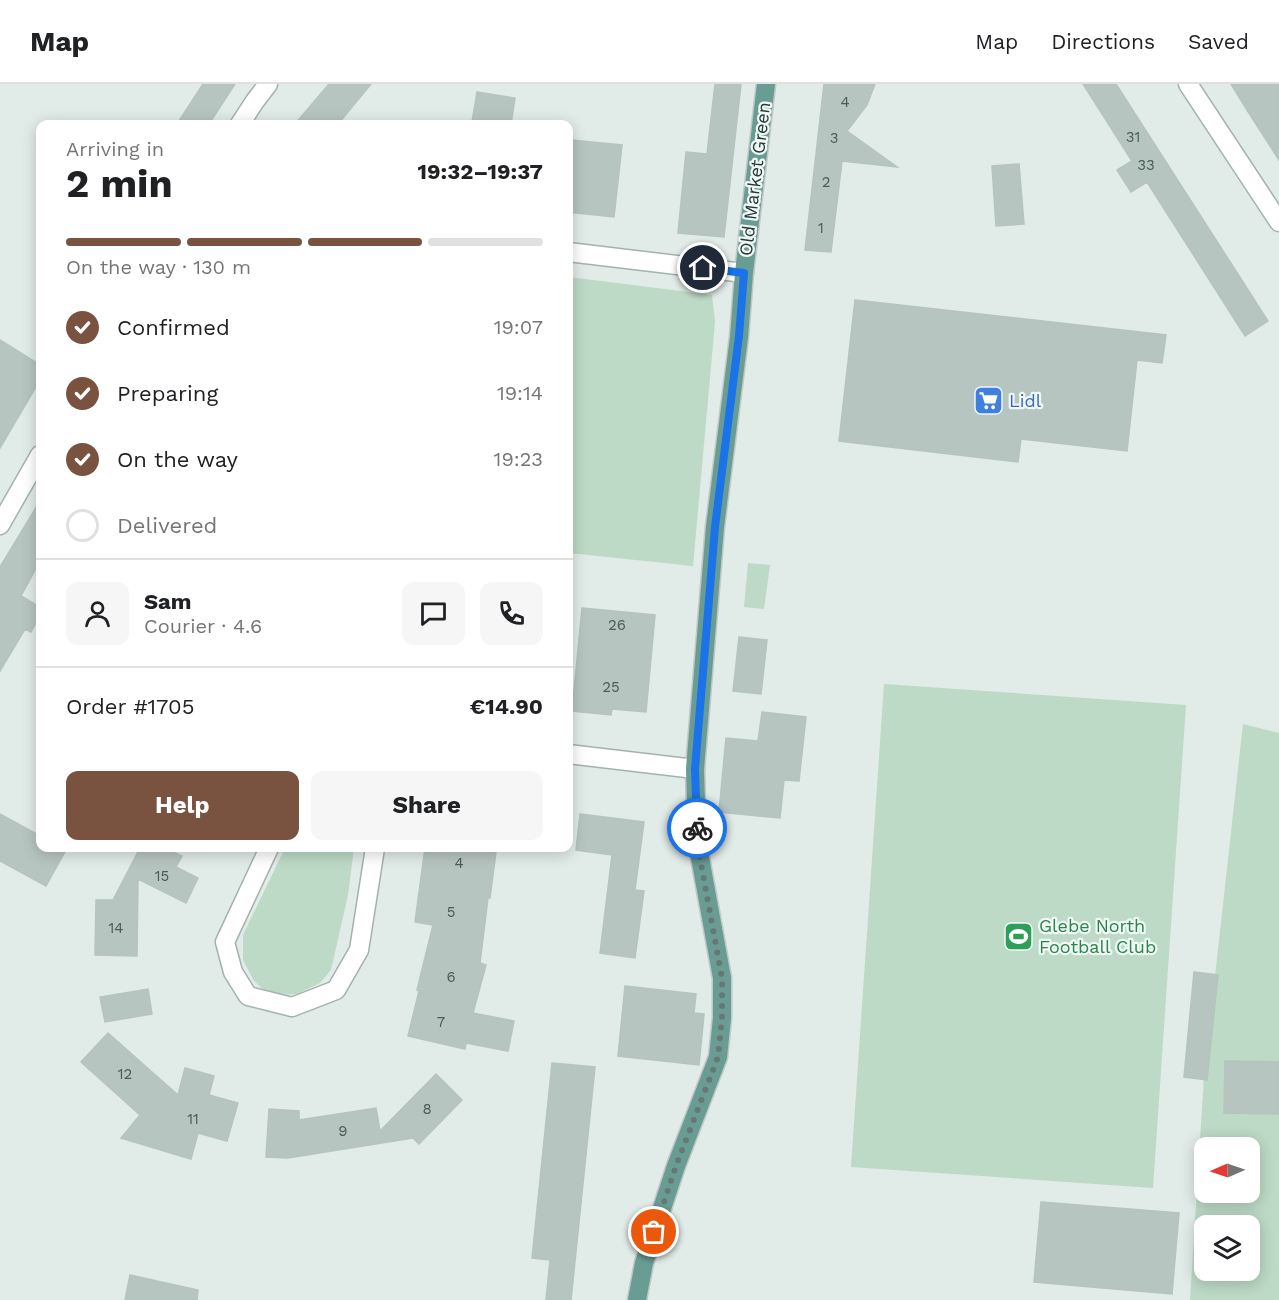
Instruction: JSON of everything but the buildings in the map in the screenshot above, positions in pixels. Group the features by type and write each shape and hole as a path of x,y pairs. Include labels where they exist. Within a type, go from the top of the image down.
{"main road":[{"name":"Old Market Green","path":"637,1300 644,1263 672,1177 718,1057 722,1018 722,978 697,842 695,769 715,527 740,326 766,84"}],"street":[{"path":"243,120 268,84"},
{"path":"1188,84 1279,222"},
{"path":"573,253 744,273"},
{"path":"0,525 7,497 36,460"},
{"path":"573,755 695,769"},
{"path":"267,852 225,942 233,972 248,996 292,1007 336,990 359,950 374,852"}],"green space":[{"path":"573,278 712,295 715,322 693,566 573,553"},
{"path":"748,563 770,565 764,609 744,607"},
{"name":"Glebe North Football Club","path":"884,684 1186,705 1153,1188 851,1167"},
{"path":"1243,724 1279,733 1279,1300 1190,1300 1194,1236 1194,1281 1260,1281 1260,1215 1195,1215 1196,1203 1260,1203 1260,1137 1200,1137 1204,1076"},
{"path":"283,852 353,852 348,895 331,970 320,983 297,994 273,995 266,992 254,981 243,960 243,935"}],"way so far":[{"path":"654,1232 676,1166 718,1057 722,1018 722,978 697,842 697,828"}],"place":[{"name":"Lidl","path":"988,401"},
{"name":"Glebe North Football Club","path":"1018,936"}],"route":[{"path":"697,828 695,769 715,527 739,336 744,273 703,268"}]}
